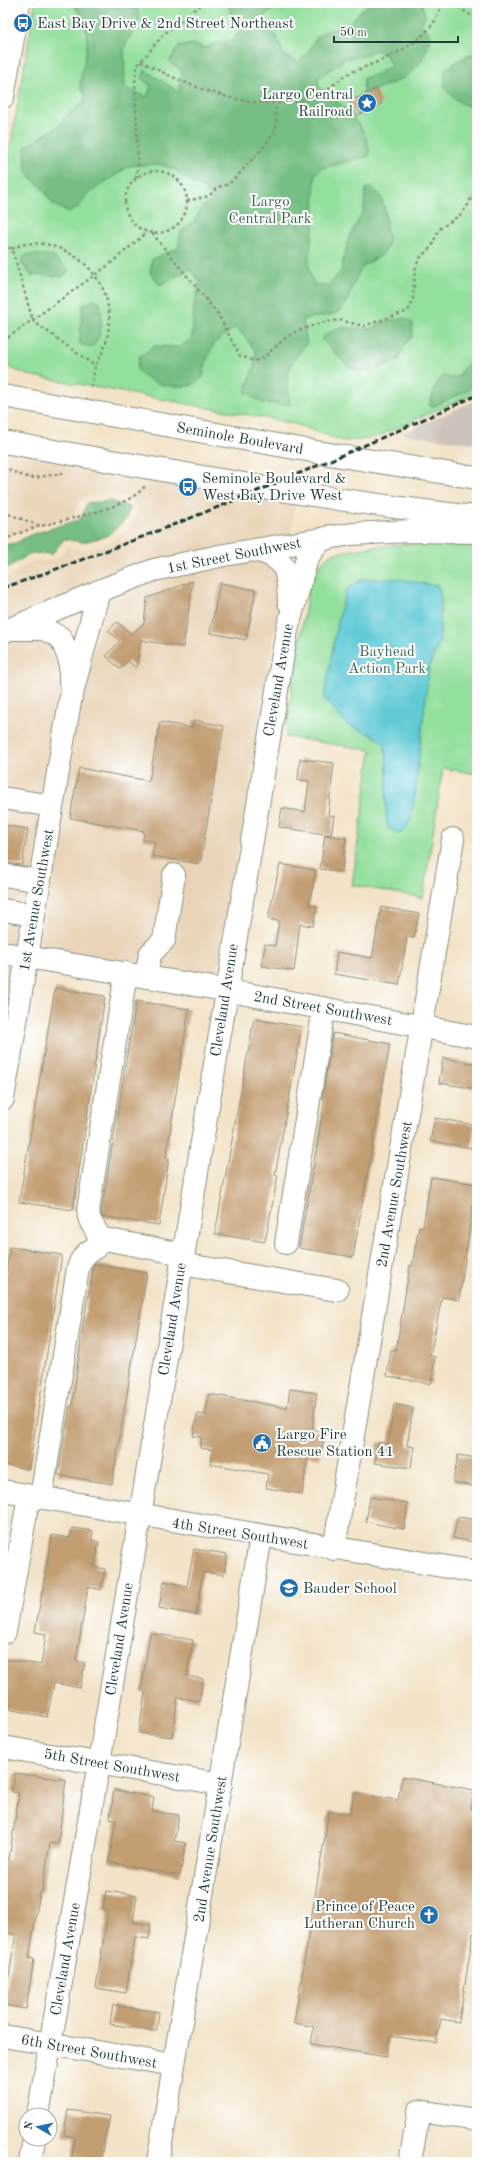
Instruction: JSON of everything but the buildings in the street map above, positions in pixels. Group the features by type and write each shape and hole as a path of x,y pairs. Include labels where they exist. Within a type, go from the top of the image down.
{"street":[{"path":"3,97 19,3"},
{"name":"Seminole Boulevard","path":"3,396 323,453 477,478"},
{"path":"3,442 267,487 414,510 477,517"},
{"name":"1st Street Southwest","path":"6,631 99,591 154,570 224,555 257,551 331,536 410,531 477,532"},
{"name":"Cleveland Avenue","path":"39,2107 99,1763 225,990 290,615 307,558 319,542 331,536"},
{"path":"257,551 276,556 282,563 289,586 290,615"},
{"name":"1st Avenue Southwest","path":"3,1099 70,701 99,591"},
{"name":"1st Avenue Southwest","path":"6,631 44,629 62,638 70,661 70,701"},
{"path":"3,798 52,806"},
{"name":"2nd Avenue Southwest","path":"334,1549 453,839"},
{"path":"3,875 40,881"},
{"path":"4,1632 35,1497 78,1268 81,1259 98,1244 99,1238 88,1212 89,1204 136,975 150,954 164,940 174,875"},
{"path":"3,910 34,915"},
{"name":"2nd Street Southwest","path":"3,953 225,990 477,1036"},
{"path":"286,1243 324,1008"},
{"path":"99,1238 182,1259 337,1290"},
{"name":"4th Street Southwest","path":"3,1491 140,1516 477,1572"},
{"name":"2nd Avenue Southwest","path":"158,2162 261,1536"},
{"name":"5th Street Southwest","path":"3,1747 220,1784"},
{"name":"6th Street Southwest","path":"3,2036 174,2065"},
{"path":"410,2162 418,2111 477,2120"},
{"path":"30,2162 33,2147"}],"path":[{"path":"136,178 138,164 135,82 137,66 163,35 203,3"},
{"path":"141,62 209,92 221,93 233,98 276,104 316,96 342,77 382,62 407,46 433,24 443,3"},
{"path":"454,3 468,14 477,17"},
{"path":"187,201 209,196 218,188 229,184 240,173 267,143 276,129 276,104"},
{"path":"148,172 168,174 180,182 186,194 187,201 184,216 174,228 167,231 152,233 146,232 137,227 130,218 126,208 126,197 129,187 136,178 148,172"},
{"path":"152,233 218,314 240,356 255,361 263,358 283,340 297,331 321,323 339,320 364,326 408,311 413,299 415,270 418,259 432,246 437,233 441,228 460,215 468,205 477,187"},
{"path":"3,341 33,321 110,264 146,232"},
{"path":"12,249 19,245 47,244 66,250 80,259 95,274 102,285 109,312 106,341 102,354 95,366 91,387"},
{"path":"3,245 12,249 33,321 95,366"},
{"path":"3,540 41,526 80,517 124,501 137,495 145,485"},
{"path":"3,512 41,526"}],"shaded area":[{"path":"477,400 477,444 401,434"},
{"path":"3,450 296,503 290,536 98,582 92,581 91,585 3,621 3,579 34,561 52,561 59,558 67,547 85,550 112,542 132,524 138,509 132,500 112,494 86,496 79,501 75,513 3,538"},
{"path":"257,560 265,561 277,574 280,600 216,980 38,950 80,703 108,597 158,578"},
{"path":"42,637 54,644 61,663 61,700 19,947 3,944 3,641 11,638"},
{"path":"3,962 16,964 3,1041"}],"green space":[{"name":"Largo Central Park","path":"35,3 477,3 477,392 379,436 362,440 343,441 292,423 28,375 3,365 3,189"},
{"path":"73,3 107,3 114,7 136,7 140,19 124,48 125,88 147,97 151,86 142,79 145,70 179,92 182,71 169,62 178,47 192,44 206,48 216,43 234,40 241,30 232,18 227,3 275,3 274,9 266,14 264,22 277,36 283,54 298,62 307,54 319,36 327,31 340,28 348,24 362,9 369,5 374,3 422,4 425,16 421,26 431,34 428,48 422,59 416,68 408,75 388,85 363,93 364,78 377,74 391,66 386,55 375,50 361,57 347,58 318,78 319,87 336,100 360,126 369,146 369,156 323,168 315,174 314,224 309,262 311,277 315,285 329,285 341,271 348,239 363,212 366,189 371,187 382,199 385,209 389,241 385,251 382,254 361,269 346,303 338,312 331,315 303,320 307,343 294,360 289,371 288,384 290,405 262,403 245,392 254,367 256,352 237,327 222,336 217,341 207,360 203,377 191,385 173,386 159,384 141,374 137,369 139,357 154,346 180,347 192,338 194,305 200,282 190,269 160,285 150,273 152,259 178,248 181,231 194,222 203,206 213,200 205,189 194,184 175,170 159,164 129,166 86,195 79,207 69,212 54,205 41,187 26,173 25,147 57,127 69,113 81,105 86,96 80,88 87,47 86,30 83,19"},
{"path":"477,52 477,107 472,107 463,104 444,88 445,71 458,60"},
{"path":"27,255 51,255 69,270 63,277 31,275 21,263 22,258"},
{"path":"94,299 99,301 102,319 100,332 91,348 80,344 80,330 83,305"},
{"path":"404,318 413,323 412,336 405,345 398,361 375,370 361,371 349,367 321,339 327,334 343,327 371,329 384,322"},
{"path":"477,327 477,386 432,407 429,405 438,380 444,376 450,378 459,376 463,369 472,360 475,351 475,329"},
{"path":"110,501 130,507 126,519 107,536 83,542 64,539 52,554 32,553 3,570 3,545 16,543 30,535 81,519 87,503"},
{"name":"Bayhead Action Park","path":"424,543 446,546 477,545 477,774 443,768 423,898 352,885 371,750 286,737 293,674 310,584 320,564 330,554 376,546"}],"water":[{"path":"362,579 399,579 438,586 441,597 440,640 429,667 414,803 410,822 400,834 388,829 386,818 387,765 384,743 372,735 347,725 324,698 337,625 346,590"}],"railway":[{"path":"3,588 63,567 183,521 301,473 477,395"}],"place":[{"name":"East Bay Drive & 2nd Street Northeast","path":"23,23"},
{"name":"Largo Central Railroad","path":"367,103"},
{"name":"Seminole Boulevard & West Bay Drive West","path":"188,487"},
{"name":"Largo Fire Rescue Station 41","path":"262,1443"},
{"name":"Bauder School","path":"289,1588"},
{"name":"Prince of Peace Lutheran Church","path":"429,1915"}]}
